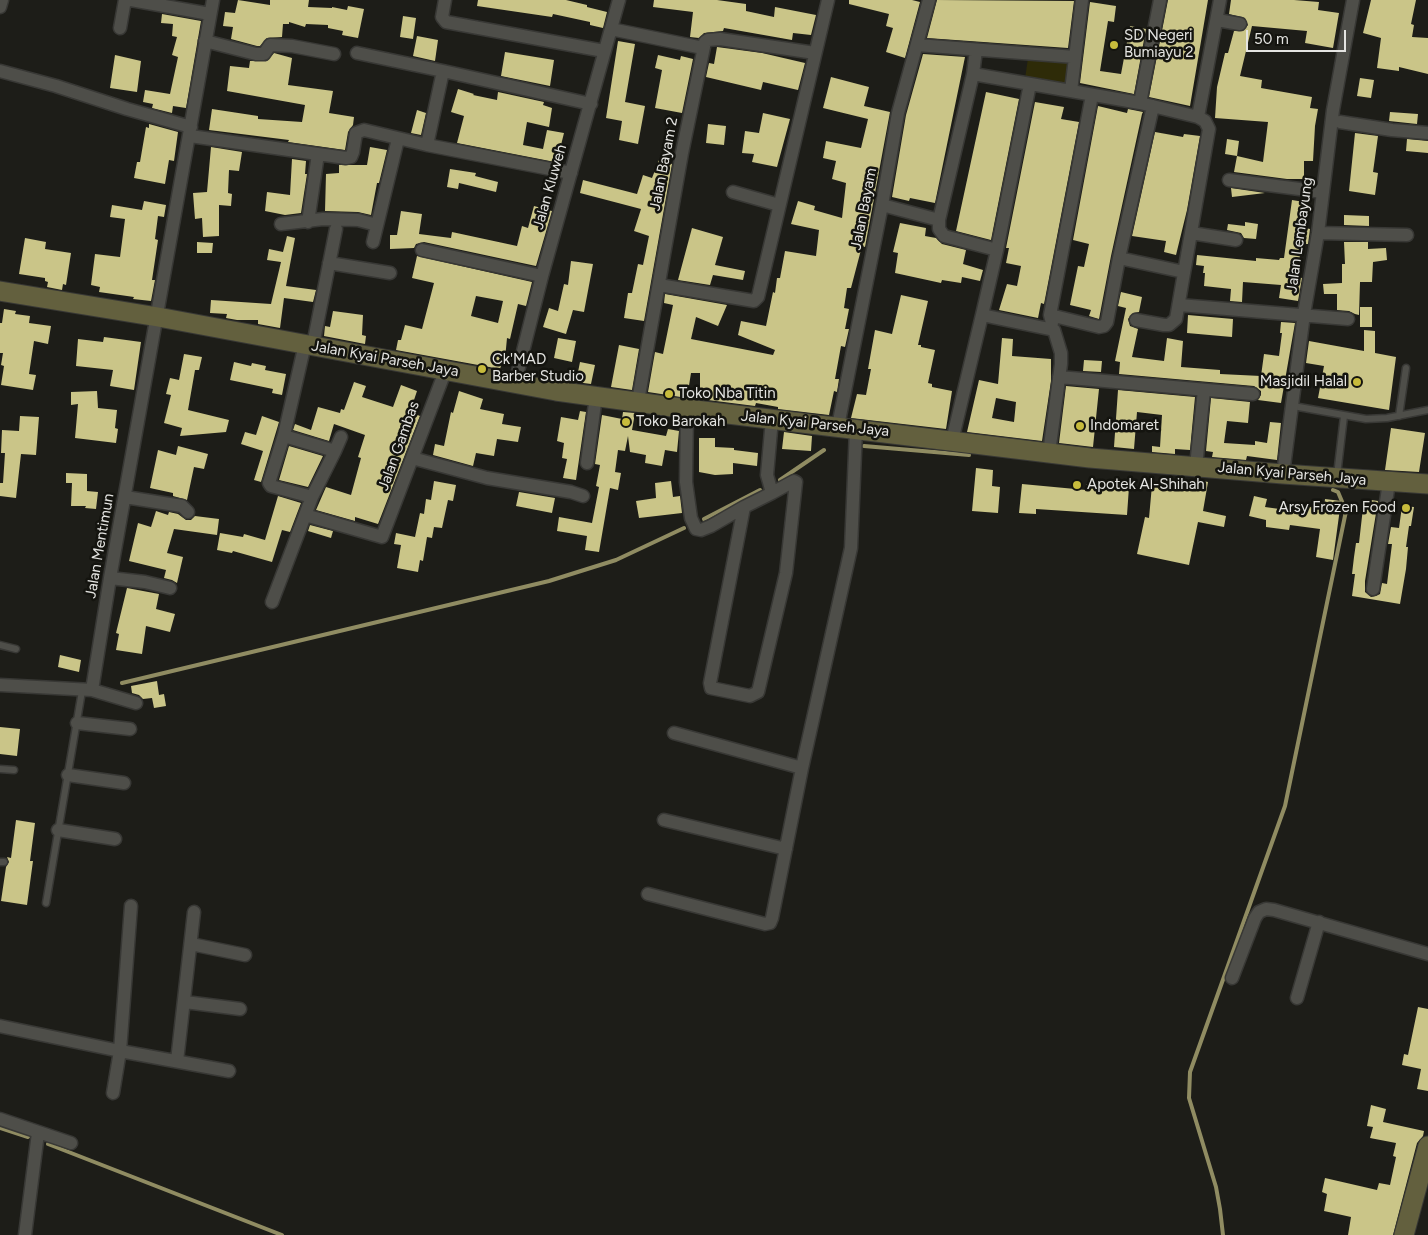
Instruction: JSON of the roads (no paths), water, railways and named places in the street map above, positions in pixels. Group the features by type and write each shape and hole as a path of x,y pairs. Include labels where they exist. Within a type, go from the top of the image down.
{"main road":[{"name":"Jalan Kyai Parseh Jaya","path":"0,291 158,316 556,391 687,409 1050,453 1284,474 1428,484"},
{"path":"1404,1235 1427,1155"}],"street":[{"path":"0,7 2,0"},
{"path":"120,28 125,0"},
{"path":"131,0 210,14"},
{"name":"Jalan Mentimun","path":"87,691 125,497 213,0"},
{"path":"445,0 442,17 446,22 604,51"},
{"name":"Jalan Kluweh","path":"515,383 542,276 591,104 618,0"},
{"path":"659,285 754,301 758,297 778,205 828,0"},
{"name":"Jalan Bayam","path":"648,894 765,924 770,923 850,548 847,428 898,113 929,0"},
{"path":"1070,91 1082,0"},
{"path":"1140,103 1160,0"},
{"path":"1198,117 1220,0"},
{"name":"Jalan Lembayung","path":"1284,474 1304,314 1318,234 1333,110 1352,0"},
{"path":"1217,20 1240,24"},
{"path":"611,29 703,48 708,40 720,39 815,53"},
{"path":"205,41 256,54 264,54 270,45 292,46 334,54"},
{"path":"917,45 1075,57"},
{"name":"Jalan Bayam 2","path":"638,401 682,153 703,48"},
{"path":"976,50 973,74 939,220 939,229 944,236 998,250"},
{"path":"357,53 591,104"},
{"path":"0,71 56,86 190,131 318,154 351,157 356,133 359,130 364,130 427,145 571,173"},
{"path":"427,145 443,71"},
{"path":"973,74 1140,103 1198,117 1205,121 1209,129 1176,319 1169,325 1136,320"},
{"path":"952,441 998,250 1030,84"},
{"path":"1050,453 1061,353 1050,315 1092,95"},
{"path":"1050,315 1099,327 1104,326 1110,312 1119,258 1154,106"},
{"path":"1340,122 1428,133"},
{"path":"373,242 398,138"},
{"path":"308,222 318,154"},
{"path":"1229,180 1323,192"},
{"path":"733,192 778,205"},
{"path":"882,205 939,220"},
{"path":"281,224 323,219 343,219 358,220 377,225"},
{"path":"312,497 270,485 309,345 336,229"},
{"path":"1191,233 1236,240"},
{"path":"1318,234 1407,235"},
{"path":"422,250 542,276"},
{"path":"1119,258 1184,272"},
{"path":"329,263 390,273"},
{"path":"1179,305 1348,319"},
{"path":"982,315 1054,330"},
{"name":"Jalan Gambas","path":"305,515 381,538 446,369"},
{"path":"1059,377 1253,394"},
{"path":"1196,466 1204,390"},
{"path":"587,463 596,396"},
{"path":"687,409 686,482 691,518 696,529 701,530 711,526 744,507 772,493 794,480 796,482 786,572 758,692 750,696 710,688 744,507"},
{"path":"772,420 767,475 772,493"},
{"path":"284,436 334,452"},
{"path":"272,602 312,497 341,437"},
{"path":"412,458 487,478 562,490 583,496"},
{"path":"1373,589 1389,482"},
{"path":"125,497 182,506 188,512"},
{"path":"110,578 145,582 170,588"},
{"path":"0,685 87,691 136,703"},
{"path":"76,723 130,730"},
{"path":"674,733 802,768"},
{"path":"68,775 124,783"},
{"path":"664,820 786,849"},
{"path":"58,830 115,839"},
{"path":"113,1093 120,1051 131,906"},
{"path":"1232,978 1255,918 1259,912 1266,909 1319,922 1428,954"},
{"path":"177,1061 194,912"},
{"path":"1298,998 1319,922"},
{"path":"190,944 245,955"},
{"path":"185,1002 240,1009"},
{"path":"0,1026 229,1071"},
{"path":"0,1119 71,1143"},
{"path":"25,1235 38,1132"}],"lane":[{"path":"1399,416 1406,368"},
{"path":"1293,406 1366,419 1399,416 1428,410"},
{"path":"1337,478 1344,416"},
{"path":"0,645 16,648"},
{"path":"46,903 76,723 87,691"},
{"path":"0,769 14,770"}],"waterway":[{"path":"864,446 969,455"},
{"path":"780,480 824,450"},
{"path":"704,519 760,490"},
{"path":"1223,1235 1216,1187 1189,1098 1190,1072 1285,806 1346,511 1338,492 1333,490"},
{"path":"122,683 549,581 616,560 684,528"},
{"path":"0,1128 28,1137"},
{"path":"48,1144 282,1235"}],"place":[{"name":"SD Negeri Bumiayu 2","path":"1114,45"},
{"name":"Ck'MAD Barber Studio","path":"482,369"},
{"name":"Masjidil Halal","path":"1357,382"},
{"name":"Toko Nba Titin","path":"669,394"},
{"name":"Toko Barokah","path":"626,422"},
{"name":"Indomaret","path":"1080,426"},
{"name":"Apotek Al-Shihah","path":"1077,485"},
{"name":"Arsy Frozen Food","path":"1406,508"}]}
